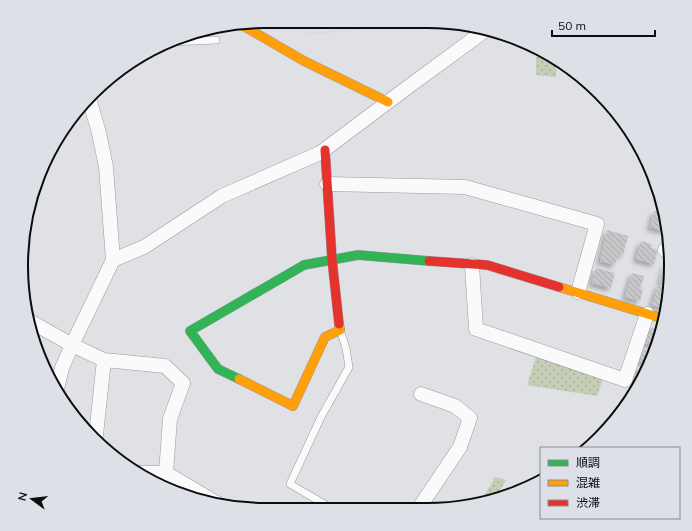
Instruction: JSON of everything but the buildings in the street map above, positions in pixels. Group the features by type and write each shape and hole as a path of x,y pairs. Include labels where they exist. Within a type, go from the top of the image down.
{"street":[{"path":"249,29 304,61 388,102"},
{"path":"113,260 144,247 222,196 320,153 480,34"},
{"path":"59,382 62,368 72,345 113,260 106,167 91,105"},
{"path":"324,150 332,259 340,330 325,337 293,406 218,369 190,330 304,265 332,259 358,255 487,265 658,317"},
{"path":"327,184 465,188 597,224 578,292"},
{"path":"472,265 476,329 625,380 647,314"},
{"path":"35,324 72,345 104,360 165,366 183,383 170,419 166,473"},
{"path":"96,431 104,360"},
{"path":"420,394 455,406 470,418 460,447 422,503"},
{"path":"150,473 166,473 202,494"}],"lane":[{"path":"188,41 216,40"},
{"path":"322,503 290,484 321,417 349,366 346,348 340,330"}],"path":[{"path":"304,34 367,28"}],"green space":[{"path":"536,57 540,57 557,67 556,77 536,75"},
{"path":"536,357 603,379 597,396 527,385"},
{"path":"495,477 506,480 500,491 485,496"}],"traffic: fast":[{"path":"239,379 218,369 190,331 304,265 358,255 429,261"}],"traffic: slow":[{"path":"249,29 304,61 388,102"},
{"path":"559,287 658,317"},
{"path":"239,379 293,406 325,337 340,330 339,324"}],"traffic: jam":[{"path":"325,150 332,259 339,324"},
{"path":"429,261 487,265 559,287"}]}
